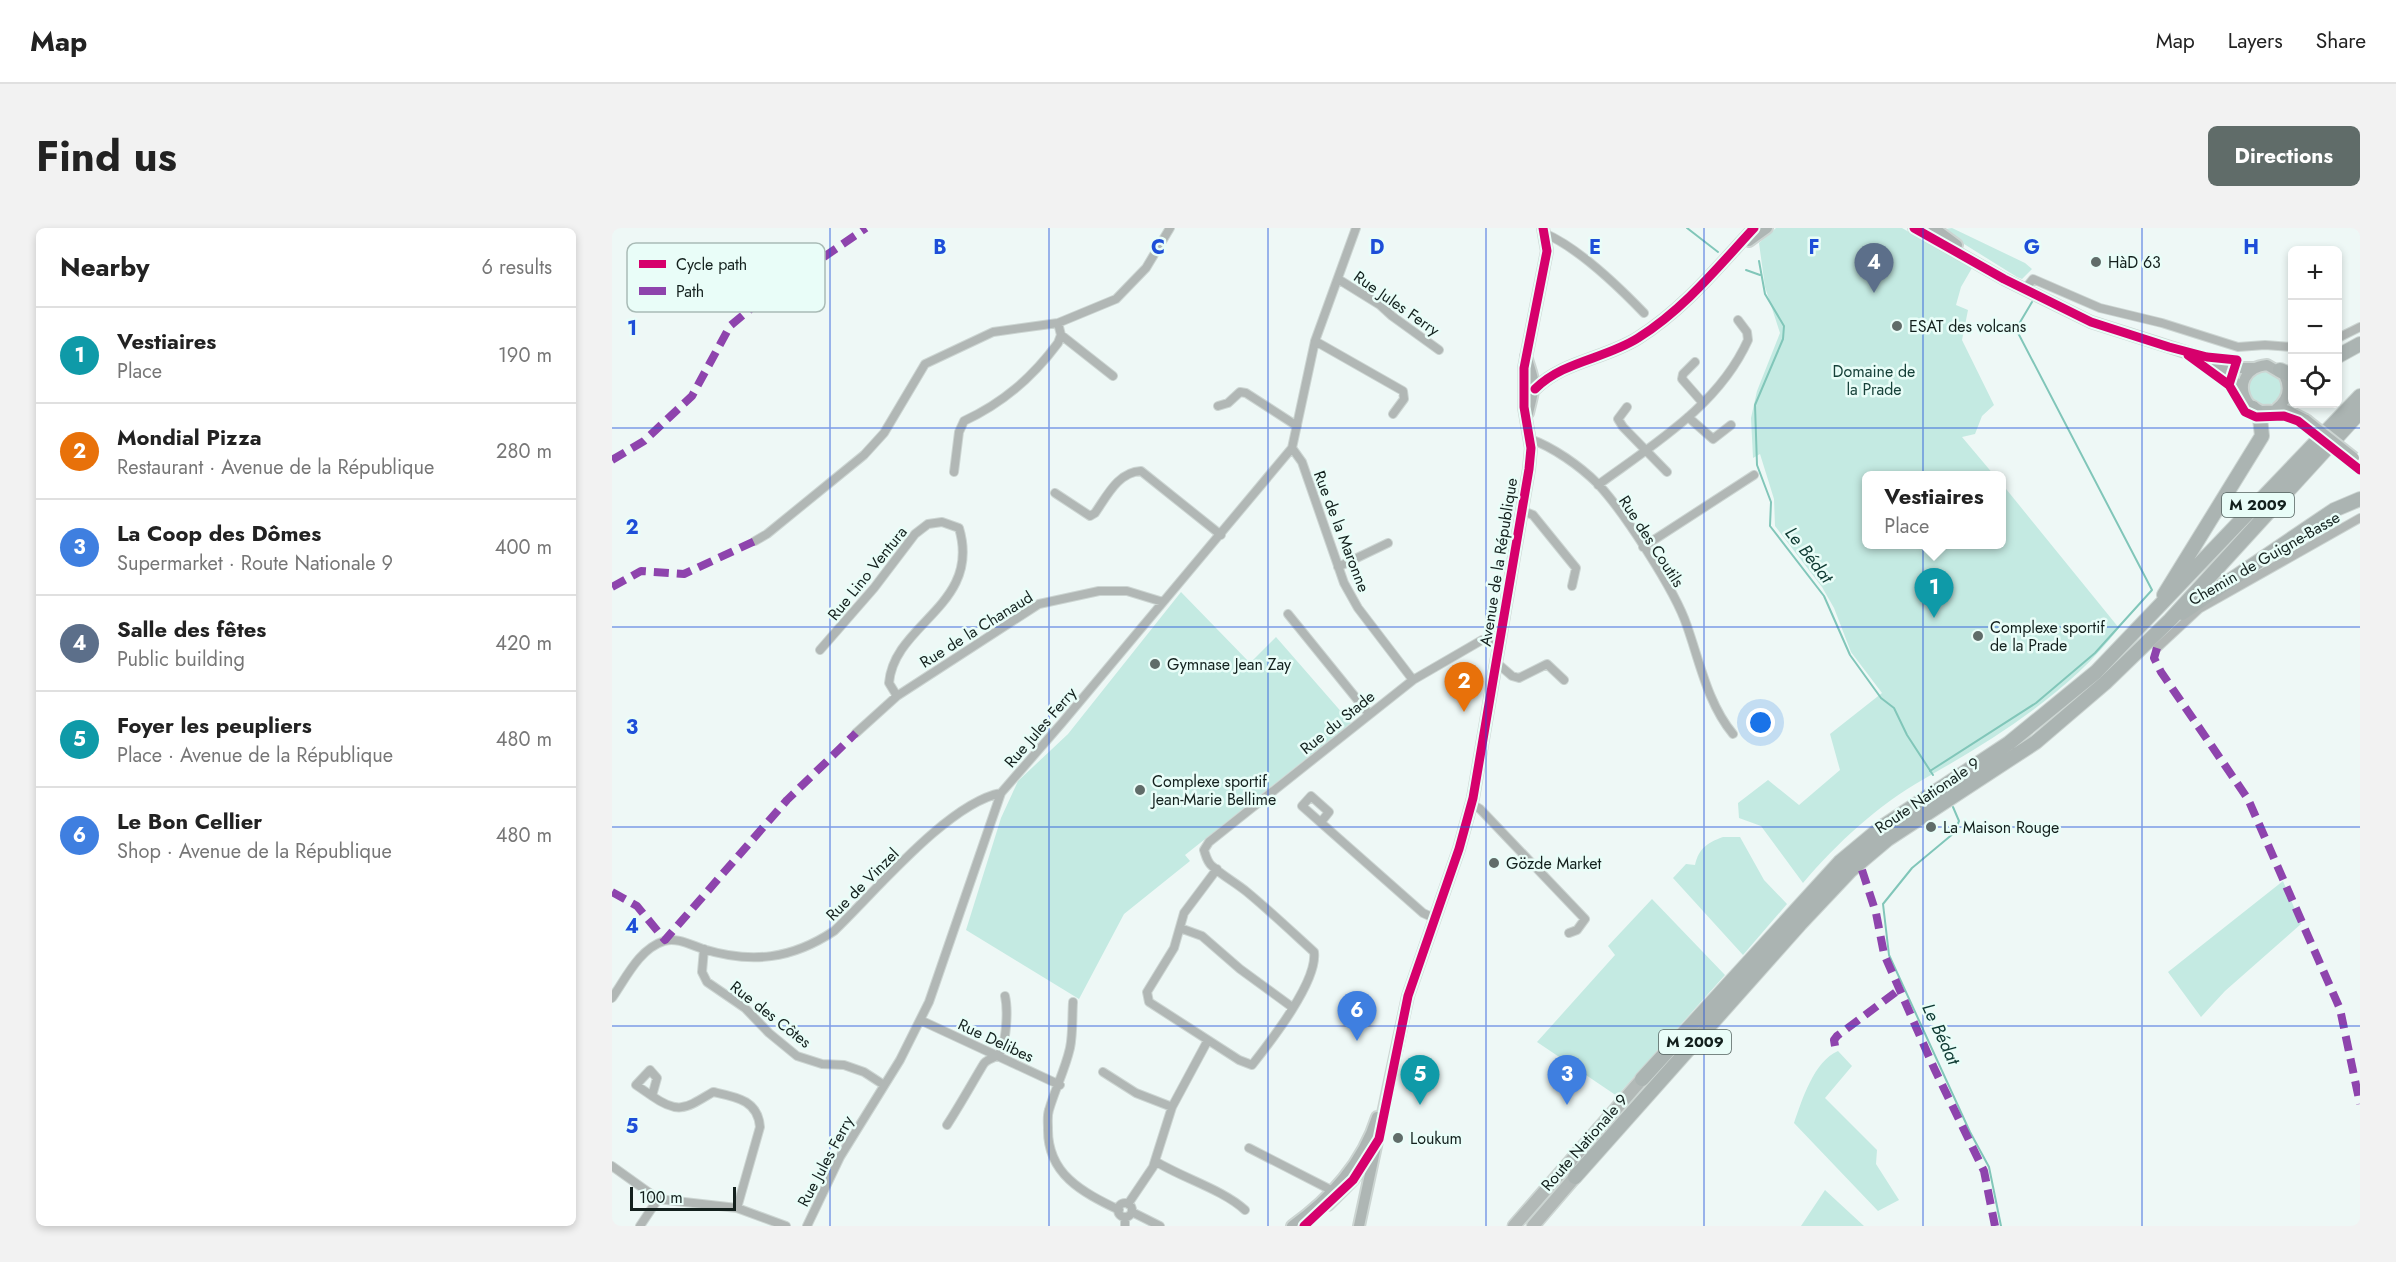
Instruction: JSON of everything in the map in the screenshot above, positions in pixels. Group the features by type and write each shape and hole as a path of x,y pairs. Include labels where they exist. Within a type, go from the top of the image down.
{"highway":[{"path":"2341,354 2360,344"},
{"name":"Route Nationale 9","path":"1642,1079 1818,884 1862,843 2009,742 2096,672 2360,396"},
{"path":"2153,613 2262,436 2260,418 2253,408"},
{"name":"Route Nationale 9","path":"1575,1178 1800,924 1850,871 1888,839 2036,742 2105,683 2170,620 2358,416"},
{"path":"2170,620 2334,510 2360,499"}],"main road":[{"name":"M 2009","path":"1514,1226 1642,1079"},
{"name":"Route Nationale 9","path":"1533,1226 1575,1178"}],"street":[{"path":"754,541 767,534 864,455 884,433 925,364 993,332 1058,323 1121,294 1146,268 1170,228"},
{"name":"Rue Jules Ferry","path":"807,1226 840,1157 884,1085 929,1002 1001,793 1221,535 1292,448 1316,341 1356,228"},
{"path":"1536,388 1548,376 1597,359 1637,339 1688,301 1754,228"},
{"path":"1726,261 1767,228"},
{"path":"1914,228 2025,289 2091,322 2236,368 2267,365 2286,373"},
{"path":"1936,229 2025,289"},
{"name":"Avenue de la République","path":"1544,231 1611,281 1644,312"},
{"name":"Avenue de la République","path":"1364,1209 1408,996 1472,804 1529,469 1530,439 1524,407 1525,354 1547,251 1544,231"},
{"name":"Rue Jules Ferry","path":"1338,279 1380,305 1439,350"},
{"path":"2025,289 2033,279 2100,308 2162,323 2238,347 2265,345 2288,347"},
{"path":"1598,485 1688,417 1718,390 1748,340 1747,333 1738,320"},
{"path":"1058,323 1061,335 1113,375"},
{"path":"2342,336 2360,327"},
{"path":"954,472 959,432 964,421 993,408 1020,386 1045,360 1061,335"},
{"path":"1316,341 1404,391 1404,399 1393,414"},
{"path":"2169,347 2219,370 2242,387"},
{"name":"Avenue de la République","path":"1525,354 1533,371 1536,388 1527,416"},
{"path":"1695,362 1683,374 1682,379 1703,403"},
{"path":"1524,382 1533,371 1566,368"},
{"path":"2253,368 2245,376 2242,387 2245,399 2253,408 2269,411 2288,402"},
{"path":"1218,406 1228,403 1240,392 1246,393 1297,426"},
{"path":"1627,407 1618,419 1630,436 1667,472"},
{"path":"2297,408 2306,420"},
{"path":"2276,409 2286,410 2306,420 2358,460"},
{"path":"1688,417 1713,439 1731,425"},
{"name":"Rue des Coutils","path":"1530,439 1566,459 1598,485 1643,547 1660,572 1687,625 1717,715 1733,734"},
{"name":"Rue de la Maronne","path":"1292,448 1302,462 1338,567 1358,608 1413,680"},
{"path":"1055,493 1090,516 1095,513 1121,477 1132,471 1141,471 1221,535"},
{"path":"1643,547 1754,475"},
{"path":"1523,510 1533,515 1576,568 1572,586"},
{"name":"Chemin de Guigne-Basse","path":"2157,648 2199,609 2360,518"},
{"name":"Rue Lino Ventura","path":"820,650 874,588 915,534 928,524 942,522 959,528 965,547 961,574 944,602 893,662 889,683 897,696"},
{"path":"1338,567 1388,543"},
{"name":"Rue de la Chanaud","path":"856,733 897,696 1039,604 1099,591 1127,591 1163,602"},
{"path":"1288,614 1369,714"},
{"name":"Rue du Stade","path":"1217,869 1207,859 1204,850 1209,842 1413,680 1482,640 1501,640"},
{"path":"1497,663 1512,676 1519,678 1547,664 1564,680"},
{"name":"Rue de Vinzel","path":"612,998 648,949 665,940 682,941 704,949 740,957 798,952 820,941 841,924 916,849 984,796 1001,793"},
{"path":"1472,804 1480,809 1585,919 1577,930 1569,933"},
{"path":"1321,822 1423,913 1434,918"},
{"path":"1217,869 1248,892 1314,952 1315,962 1309,978 1252,1065 1239,1060 1149,1002 1147,993 1174,948 1180,928 1184,913 1217,869"},
{"path":"1180,928 1202,936 1240,969 1292,1006"},
{"name":"Rue des Côtes","path":"704,949 702,972 707,982 745,1008 769,1033 797,1056 822,1064 844,1065 864,1072 884,1085"},
{"path":"947,1125 968,1094 984,1063 997,1056 1005,1037 1005,996"},
{"path":"1073,1002 1070,1046 1059,1085 1048,1112 1048,1142 1053,1158 1071,1184 1086,1194 1128,1215 1160,1226"},
{"name":"Rue Delibes","path":"920,1020 1059,1085"},
{"path":"1125,1226 1128,1204 1155,1161 1172,1107 1208,1040"},
{"name":"Avenue de la République","path":"1357,1166 1372,1131 1392,1071"},
{"path":"1102,1072 1136,1093 1172,1107"},
{"path":"652,1096 675,1109 689,1107 713,1092 738,1097 750,1104 759,1115 760,1127 737,1208"},
{"path":"1304,1226 1336,1192 1379,1139"},
{"path":"1248,1148 1336,1192"},
{"path":"1155,1161 1178,1175 1234,1200 1245,1210"},
{"path":"612,1166 658,1198 737,1208 786,1226"},
{"path":"1357,1166 1364,1209 1359,1226"},
{"path":"1292,1226 1336,1192"},
{"path":"640,1226 658,1198"},
{"path":"1119,1210 1122,1204 1128,1204"}],"green space":[{"name":"Domaine de la Prade","path":"1776,228 1902,228 1972,268 1961,287 1956,305 1968,310 1962,340 1994,405 1982,416 1975,434 1962,437 1991,471 1862,471 1862,549 2006,549 2006,489 2119,628 2099,652 2054,694 2003,731 1907,789 1874,813 1844,839 1803,883 1761,826 1739,818 1738,803 1768,780 1799,805 1840,770 1830,734 1882,693 1851,652 1834,608 1822,587 1775,526 1774,499 1760,454 1753,458 1751,418 1757,391 1780,333 1765,287 1759,243"},
{"path":"1952,228 2025,263 2032,269 2022,279 2017,277 1948,234 1945,229"},
{"path":"2265,371 2277,376 2282,388 2277,400 2265,405 2253,400 2248,388 2253,376"},
{"name":"Complexe sportif Jean-Marie Bellime","path":"1181,592 1250,663 1276,637 1351,723 1185,855 1190,861 1124,914 1079,999 966,930 1001,818 1018,781 1068,734"},
{"path":"1723,837 1740,837 1764,880 1787,904 1743,955 1673,878 1686,864 1695,865 1704,847"},
{"path":"2283,881 2301,924 2225,991 2201,1017 2168,972"},
{"path":"1652,899 1725,975 1617,1096 1537,1042 1615,955 1608,946"},
{"path":"1838,1051 1852,1066 1825,1098 1877,1150 1876,1164 1899,1200 1878,1211 1794,1123 1816,1072 1822,1063"},
{"path":"1825,1190 1864,1226 1801,1226"}],"waterway":[{"path":"1687,228 1718,252"},
{"name":"Le Bédat","path":"1759,261 1765,294 1784,326 1783,339 1755,405 1757,465 1771,502 1770,526 1824,596 1850,655 1881,698 1894,708 1907,735 1933,775"},
{"path":"1746,270 1760,275"},
{"path":"1930,771 2036,703 2095,653 2152,590 2016,329 2032,302"},
{"name":"Le Bédat","path":"1953,807 1959,821 1954,833 1912,868 1883,904 1889,955 1970,1132 1989,1167 2001,1226"}],"marked path":[{"path":"825,256 866,228"},
{"path":"612,460 644,441 692,396 730,326 747,312"},
{"path":"612,587 641,571 684,574 755,541"},
{"path":"2157,648 2154,658 2161,672 2248,799 2340,1009 2360,1104"},
{"path":"612,892 637,906 665,940 787,800 856,733"},
{"path":"1862,870 1876,913 1884,954 1934,1068 1984,1171 1995,1226"},
{"path":"1835,1046 1834,1040 1837,1036 1900,989"}],"cycle path":[{"path":"1304,1226 1353,1180 1379,1139 1408,996 1459,849 1473,798 1529,469 1531,448 1524,407 1524,368 1547,251 1543,228"},
{"path":"1535,389 1558,372 1625,345 1655,327 1685,301 1754,228"},
{"path":"1914,228 2004,279 2091,322 2207,357 2237,360 2229,385"},
{"path":"2188,355 2229,385 2245,412 2256,417 2284,416 2298,421 2360,470"}],"place":[{"name":"HàD 63","path":"2096,262"},
{"name":"Salle des fêtes","path":"1874,293"},
{"name":"ESAT des volcans","path":"1897,326"},
{"name":"Vestiaires","path":"1934,618"},
{"name":"Complexe sportif de la Prade","path":"1978,636"},
{"name":"Gymnase Jean Zay","path":"1155,664"},
{"name":"Mondial Pizza","path":"1464,712"},
{"name":"Complexe sportif Jean-Marie Bellime","path":"1140,790"},
{"name":"La Maison Rouge","path":"1931,827"},
{"name":"Gözde Market","path":"1494,863"},
{"name":"Le Bon Cellier","path":"1357,1041"},
{"name":"Foyer les peupliers","path":"1420,1105"},
{"name":"La Coop des Dômes","path":"1567,1105"},
{"name":"Loukum","path":"1398,1138"}]}
